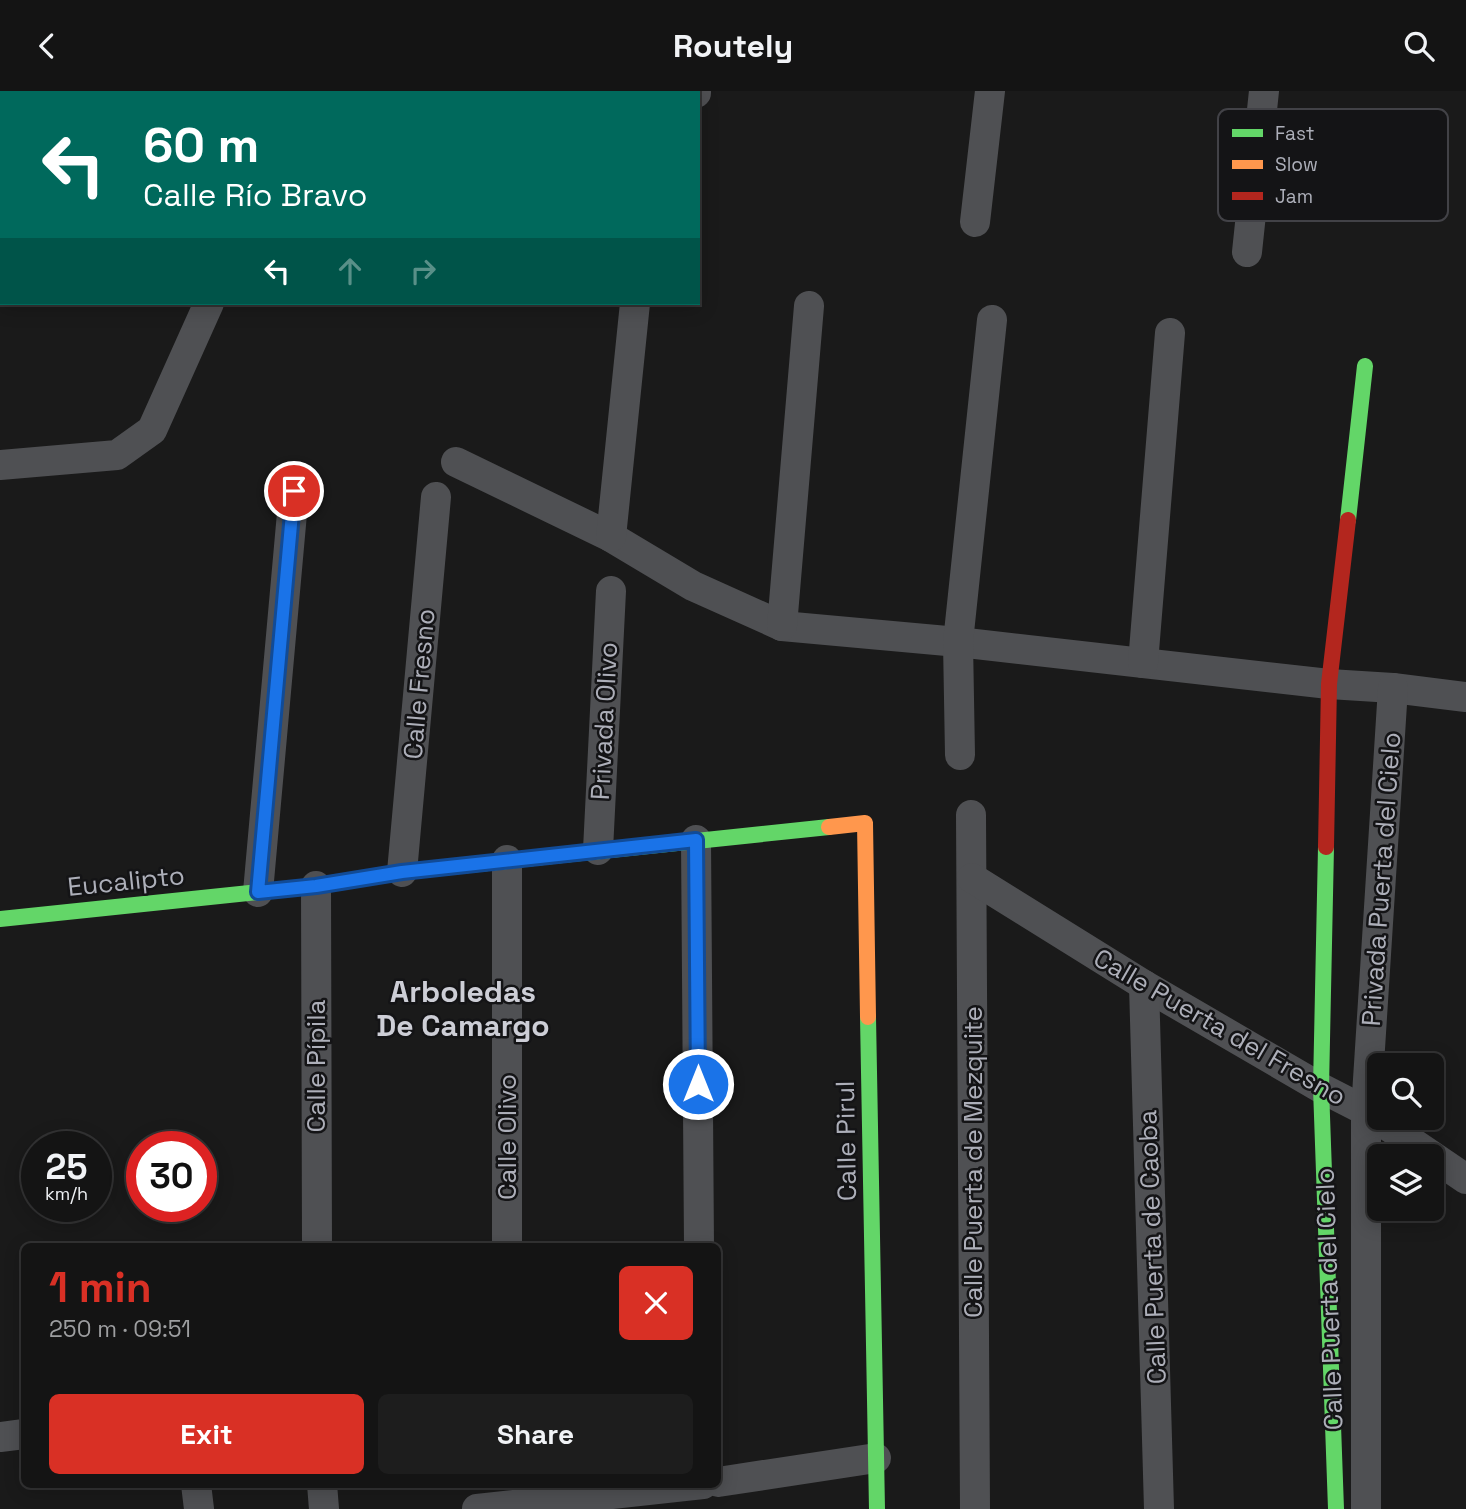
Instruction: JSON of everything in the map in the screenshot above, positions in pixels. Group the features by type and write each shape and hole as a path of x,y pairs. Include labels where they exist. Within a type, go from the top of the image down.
{"street":[{"path":"975,222 989,91"},
{"path":"1262,109 1264,91"},
{"path":"1247,252 1250,221"},
{"path":"0,465 117,455 152,430 208,305"},
{"path":"611,537 635,305"},
{"path":"782,626 809,306"},
{"path":"960,755 958,642 992,320"},
{"path":"1143,663 1170,333"},
{"name":"Privada Puerta del Cielo","path":"1321,1088 1329,684 1365,366"},
{"path":"456,462 611,537 693,586 782,626 958,642 1466,697"},
{"path":"258,892 294,491"},
{"name":"Calle Fresno","path":"402,872 436,497"},
{"name":"Privada Olivo","path":"598,850 611,591"},
{"name":"Privada Puerta del Cielo","path":"1366,1111 1393,688"},
{"name":"Calle Puerta de Mezquite","path":"971,815 975,1509"},
{"name":"Eucalipto","path":"0,919 316,886 402,872 507,860 866,823"},
{"name":"Calle Pirul","path":"866,823 877,1509"},
{"path":"696,840 699,1243"},
{"name":"Calle Olivo","path":"507,860 507,1243"},
{"name":"Calle Puerta del Fresno","path":"972,878 1144,985 1321,1088 1366,1111 1466,1179"},
{"name":"Calle Pípila","path":"316,886 317,1243"},
{"name":"Calle Puerta de Caoba","path":"1144,985 1159,1509"},
{"name":"Calle Puerta del Cielo","path":"1321,1088 1336,1509"},
{"name":"Calle Puerta del Cielo","path":"1366,1111 1366,1509"},
{"path":"0,1437 21,1434"},
{"path":"721,1482 876,1458"},
{"path":"196,1488 198,1509"},
{"path":"322,1488 324,1509"},
{"path":"477,1509 507,1500 653,1488"},
{"path":"702,1488 702,1509"}],"traffic: fast":[{"path":"1348,520 1365,366"},
{"path":"0,919 316,886 402,872 829,827"},
{"path":"1326,847 1321,1088 1336,1509"},
{"path":"868,1017 877,1509"}],"traffic: slow":[{"path":"829,827 865,823 868,1017"}],"traffic: jam":[{"path":"1326,847 1329,684 1348,520"}],"district":[{"name":"Arboledas De Camargo","path":"463,1010"}],"route":[{"path":"294,491 258,892 402,872 696,840 698,1084"}]}
